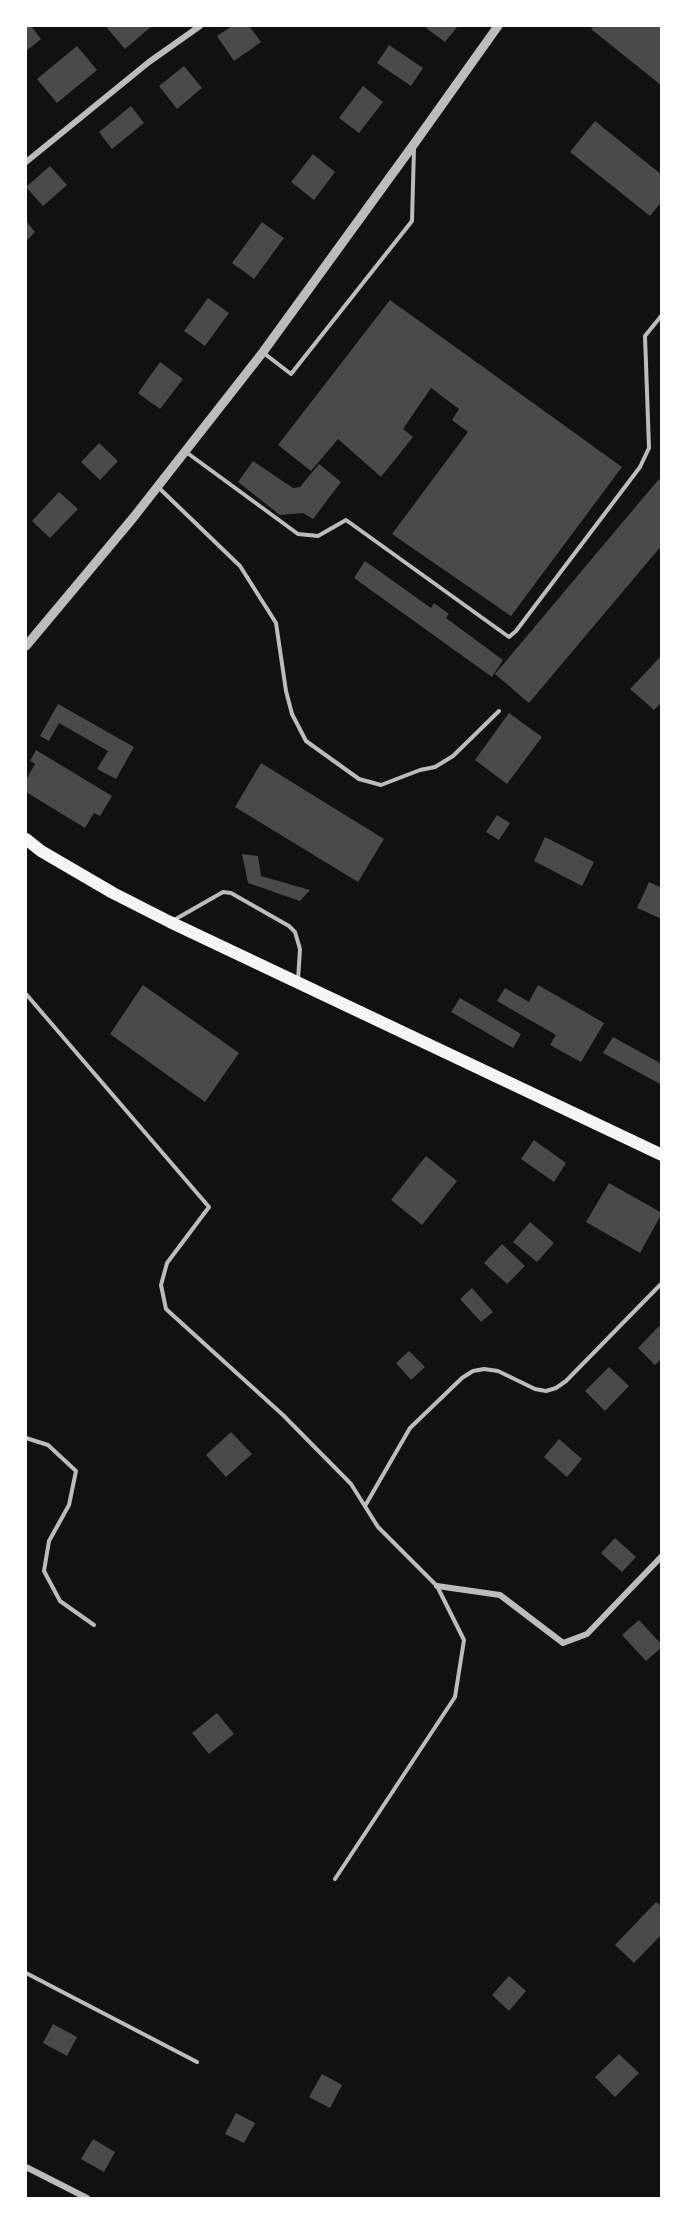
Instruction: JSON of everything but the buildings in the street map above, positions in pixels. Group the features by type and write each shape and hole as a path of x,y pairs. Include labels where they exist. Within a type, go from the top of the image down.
{"highway":[{"path":"26,837 41,850 113,893 170,922 662,1155"}],"street":[{"path":"26,162 149,63 200,26"},
{"path":"26,646 186,452 262,352 498,26"},
{"path":"436,1586 500,1595 563,1643 587,1634 662,1556"},
{"path":"26,2167 87,2199"}],"lane":[{"path":"262,352 291,374 411,221 414,144"},
{"path":"186,452 298,534 318,536 346,520 509,637 516,631 640,467 649,448 645,336 662,315"},
{"path":"157,487 240,566 276,623 286,691 292,714 306,741 359,778 381,785 420,770 435,767 453,756 499,711"},
{"path":"170,922 223,892 231,893 289,926 295,932 300,949 298,983"},
{"path":"26,994 209,1207 167,1263 161,1285 166,1310 283,1415 351,1484 378,1527 436,1586 465,1640 455,1697 335,1879"},
{"path":"364,1507 410,1428 462,1378 473,1371 484,1369 498,1371 535,1389 546,1391 556,1388 566,1381 662,1283"},
{"path":"26,1438 48,1445 76,1471 69,1504 49,1541 45,1571 60,1601 93,1625"},
{"path":"26,1973 197,2062"}]}
